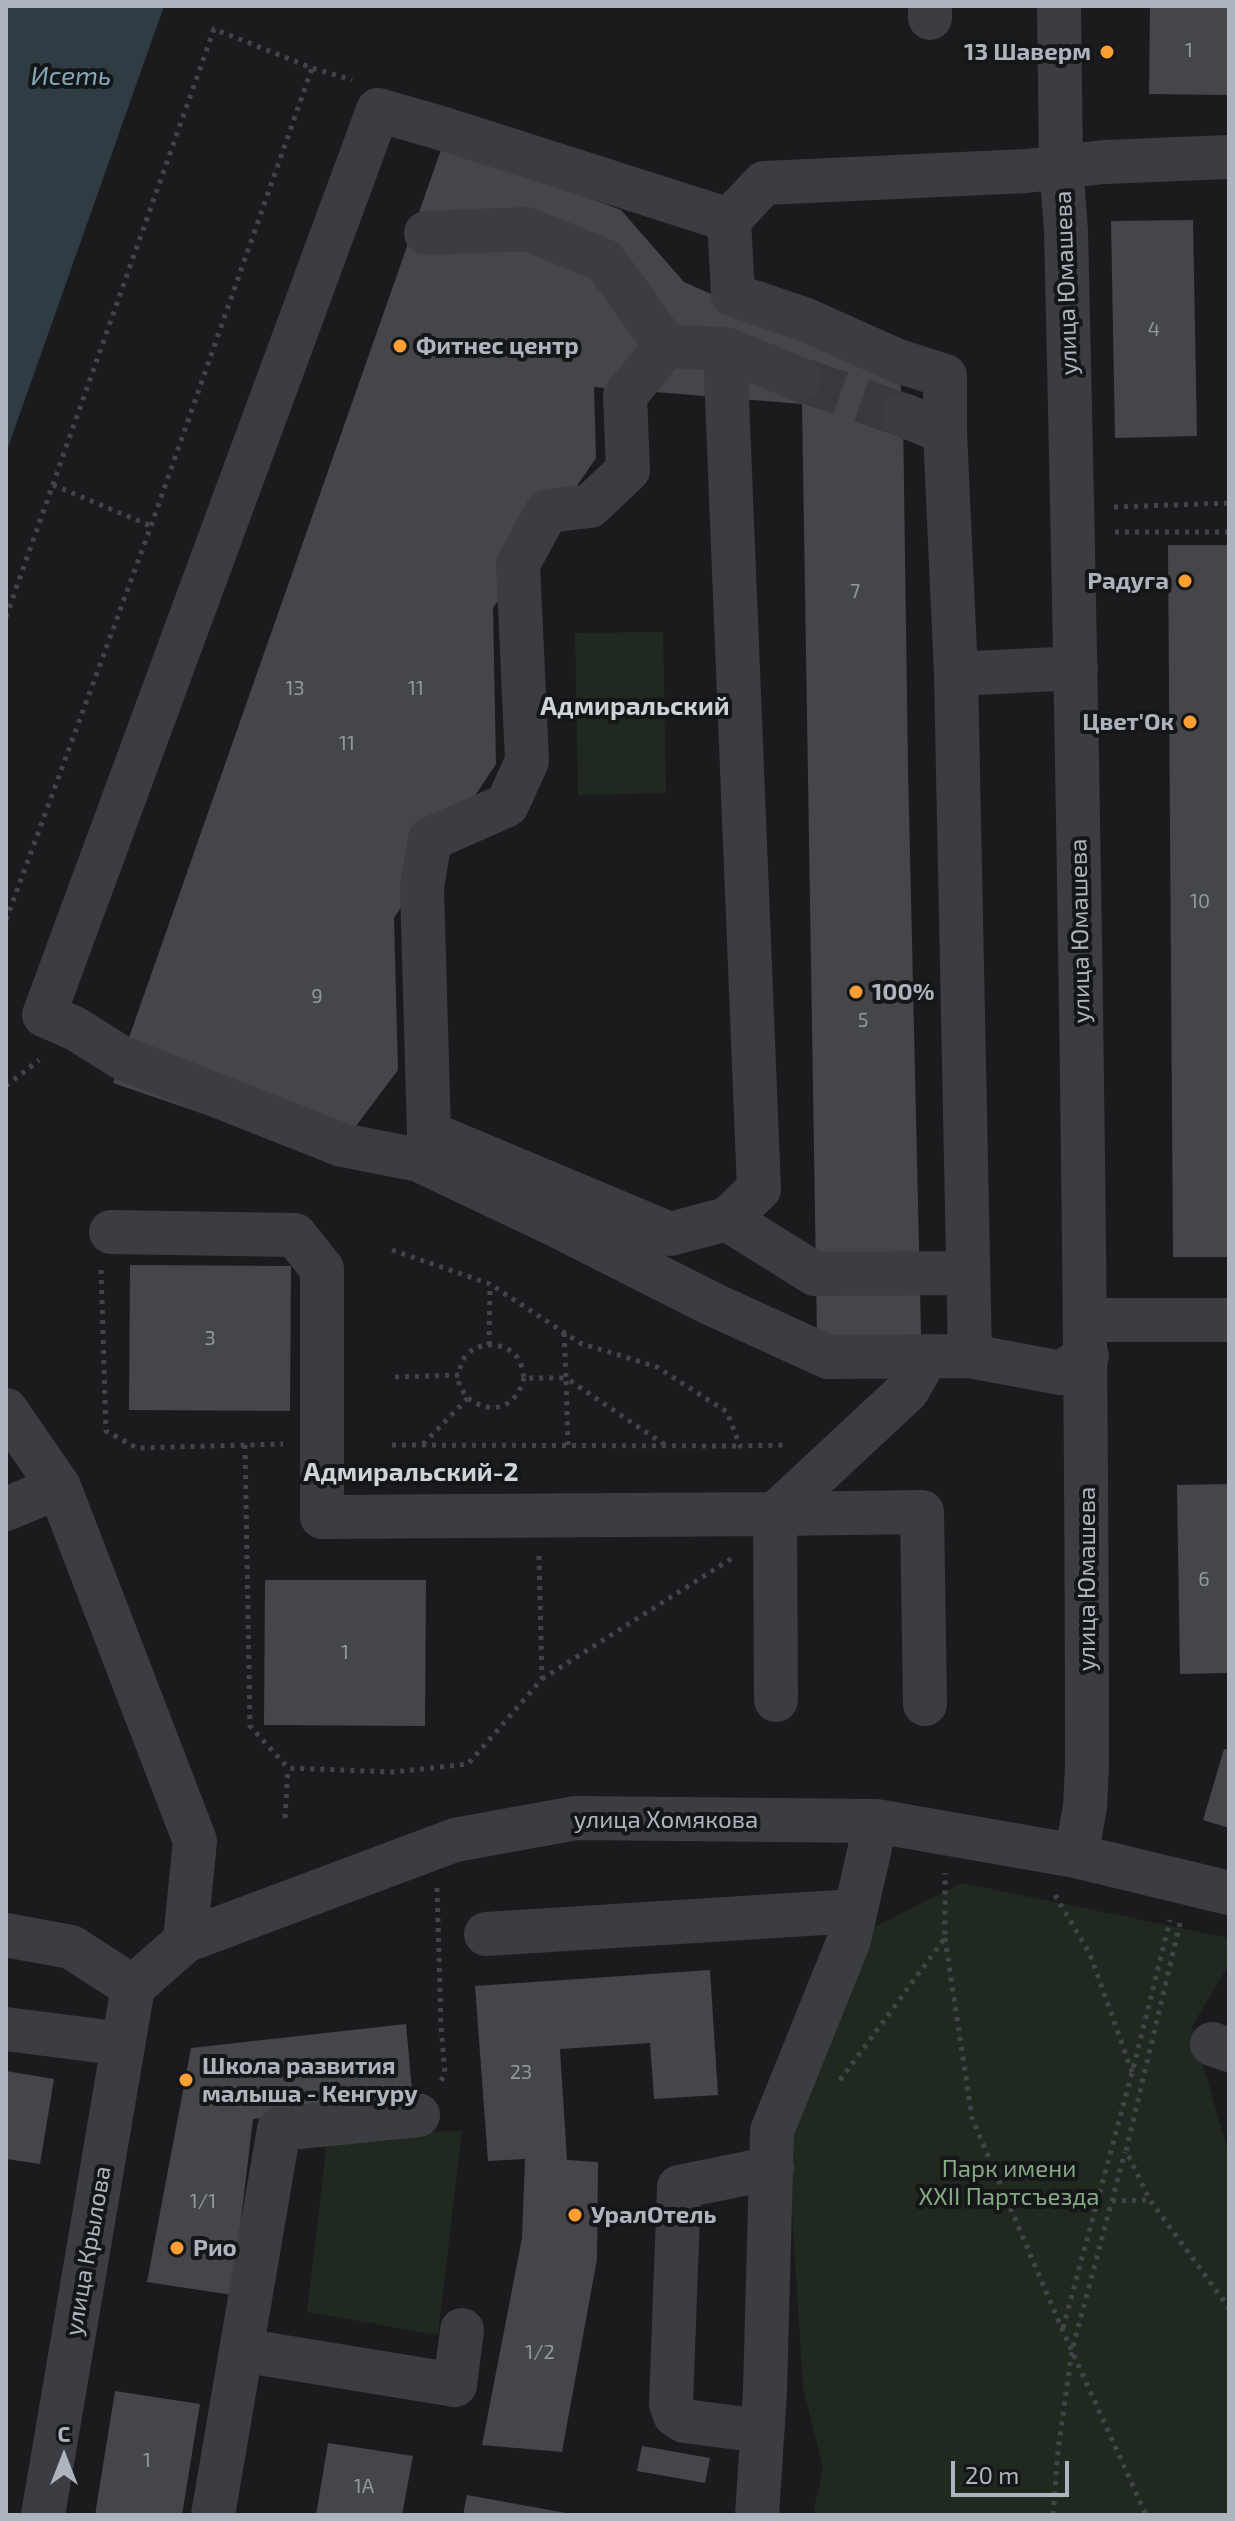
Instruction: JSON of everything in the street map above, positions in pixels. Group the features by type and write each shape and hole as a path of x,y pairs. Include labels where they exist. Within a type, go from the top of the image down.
{"street":[{"name":"улица Юмашева","path":"1059,6 1076,668 1086,1338 1087,1767 1085,1807 1076,1856"},
{"path":"729,220 378,110 44,1015 76,1029 122,1058 342,1145 419,1160 712,1304 828,1357 970,1356 1061,1373 1086,1338 1229,1320"},
{"path":"970,1356 956,674 945,376 898,361 804,319 733,295 729,220 764,183 1027,171 1061,165 1229,157"},
{"path":"426,233 527,229 605,261 666,346"},
{"path":"666,346 725,349 799,379"},
{"path":"666,346 625,396 628,470 590,506 547,511 518,564 527,761 507,805 430,839 422,887 429,1133 670,1234 727,1219 759,1189 725,349"},
{"path":"903,415 945,432"},
{"path":"956,674 1076,668"},
{"path":"727,1219 815,1274 968,1273"},
{"path":"111,1232 295,1235 322,1269 322,1517 922,1512 925,1704"},
{"path":"776,1700 775,1514 907,1391 927,1356"},
{"path":"6,1410 59,1487 195,1841 185,1941"},
{"path":"6,1509 59,1487"},
{"name":"улица Хомякова","path":"133,1987 185,1941 455,1840 592,1818 876,1821 1076,1856 1229,1893"},
{"path":"757,2515 772,2131 849,1940 876,1821"},
{"path":"486,1934 855,1911"},
{"path":"6,1935 71,1947 133,1987"},
{"name":"улица Крылова","path":"43,2515 133,1987"},
{"path":"6,2029 123,2044"},
{"path":"213,2515 279,2129 418,2115"},
{"path":"762,2431 684,2421 675,2415 671,2404 679,2187 772,2168"},
{"path":"241,2350 455,2385 462,2330"},
{"path":"6,2512 22,2515"}],"path":[{"path":"6,617 214,29 312,68 151,526 6,920"},
{"path":"53,485 151,526"},
{"path":"1109,507 1229,503"},
{"path":"1110,532 1229,532"},
{"path":"6,1086 39,1060"},
{"path":"392,1250 490,1284 580,1343 657,1367 727,1412 740,1446"},
{"path":"489,1345 490,1284"},
{"path":"564,1333 568,1445"},
{"path":"489,1345 507,1348 520,1360 524,1378 511,1403 498,1408 478,1406 459,1386 462,1360 472,1348 489,1345"},
{"path":"395,1377 459,1375"},
{"path":"524,1378 566,1378 666,1446"},
{"path":"422,1445 468,1398"},
{"path":"245,1445 250,1726 288,1768 285,1818"},
{"path":"392,1445 798,1445"},
{"path":"538,1545 542,1679"},
{"path":"288,1768 394,1772 468,1764 542,1679 742,1552"},
{"path":"945,1860 945,1938 972,2118 1146,2515"},
{"path":"418,2115 445,2074 437,1884"},
{"path":"1053,1892 1090,1954 1132,2073"},
{"path":"1062,2329 1172,1913"},
{"path":"1053,2515 1072,2350 1126,2151 1183,1915"},
{"path":"832,2090 945,1938"},
{"path":"1126,2151 1150,2200 1229,2308"},
{"path":"1112,2201 1150,2200"}],"green space":[{"path":"663,632 666,793 578,795 575,633"},
{"name":"Парк имени XXII Партсъезда","path":"962,1883 1229,1938 1229,1964 1192,2026 1229,2155 1229,2515 813,2515 823,2468 803,2387 787,2133 849,1940"},
{"path":"462,2131 438,2335 307,2312 328,2133"}],"water":[{"name":"Исеть","path":"6,6 164,6 6,453"}],"building":[{"path":"1150,6 1229,6 1229,95 1149,94"},
{"path":"443,144 621,210 684,282 805,335 897,342 903,415 921,1335 817,1338 802,404 594,387 596,458 493,608 496,764 394,918 398,1070 332,1158 113,1083"},
{"path":"1193,220 1197,436 1115,438 1111,221"},
{"path":"1168,545 1229,545 1229,1257 1173,1257"},
{"path":"130,1265 291,1266 290,1411 129,1410"},
{"path":"1229,1484 1229,1673 1180,1674 1177,1485"},
{"path":"265,1580 426,1580 425,1726 264,1725"},
{"path":"1224,1749 1229,1750 1229,1828 1203,1820"},
{"path":"710,1970 718,2095 654,2099 650,2043 560,2049 567,2160 598,2162 597,2259 562,2452 482,2445 522,2238 525,2159 488,2161 475,1986"},
{"path":"406,2024 413,2101 253,2119 232,2295 147,2282 191,2048"},
{"path":"6,2071 54,2079 40,2164 6,2159"},
{"path":"115,2391 200,2404 182,2515 95,2515"},
{"path":"328,2443 413,2456 402,2515 316,2515"},
{"path":"642,2446 710,2458 705,2483 637,2471"},
{"path":"467,2495 566,2513 566,2515 463,2515"}],"tunnel":[{"path":"799,379 903,415"}],"place":[{"name":"13 Шаверм","path":"1107,52"},
{"name":"Фитнес центр","path":"400,346"},
{"name":"Радуга","path":"1185,581"},
{"name":"Цвет'Ок","path":"1190,722"},
{"name":"100%","path":"856,992"},
{"name":"Школа развития малыша - Кенгуру","path":"186,2080"},
{"name":"УралОтель","path":"575,2215"},
{"name":"Рио","path":"177,2248"}],"district":[{"name":"Адмиральский","path":"635,706"},
{"name":"Адмиральский-2","path":"411,1472"}]}
